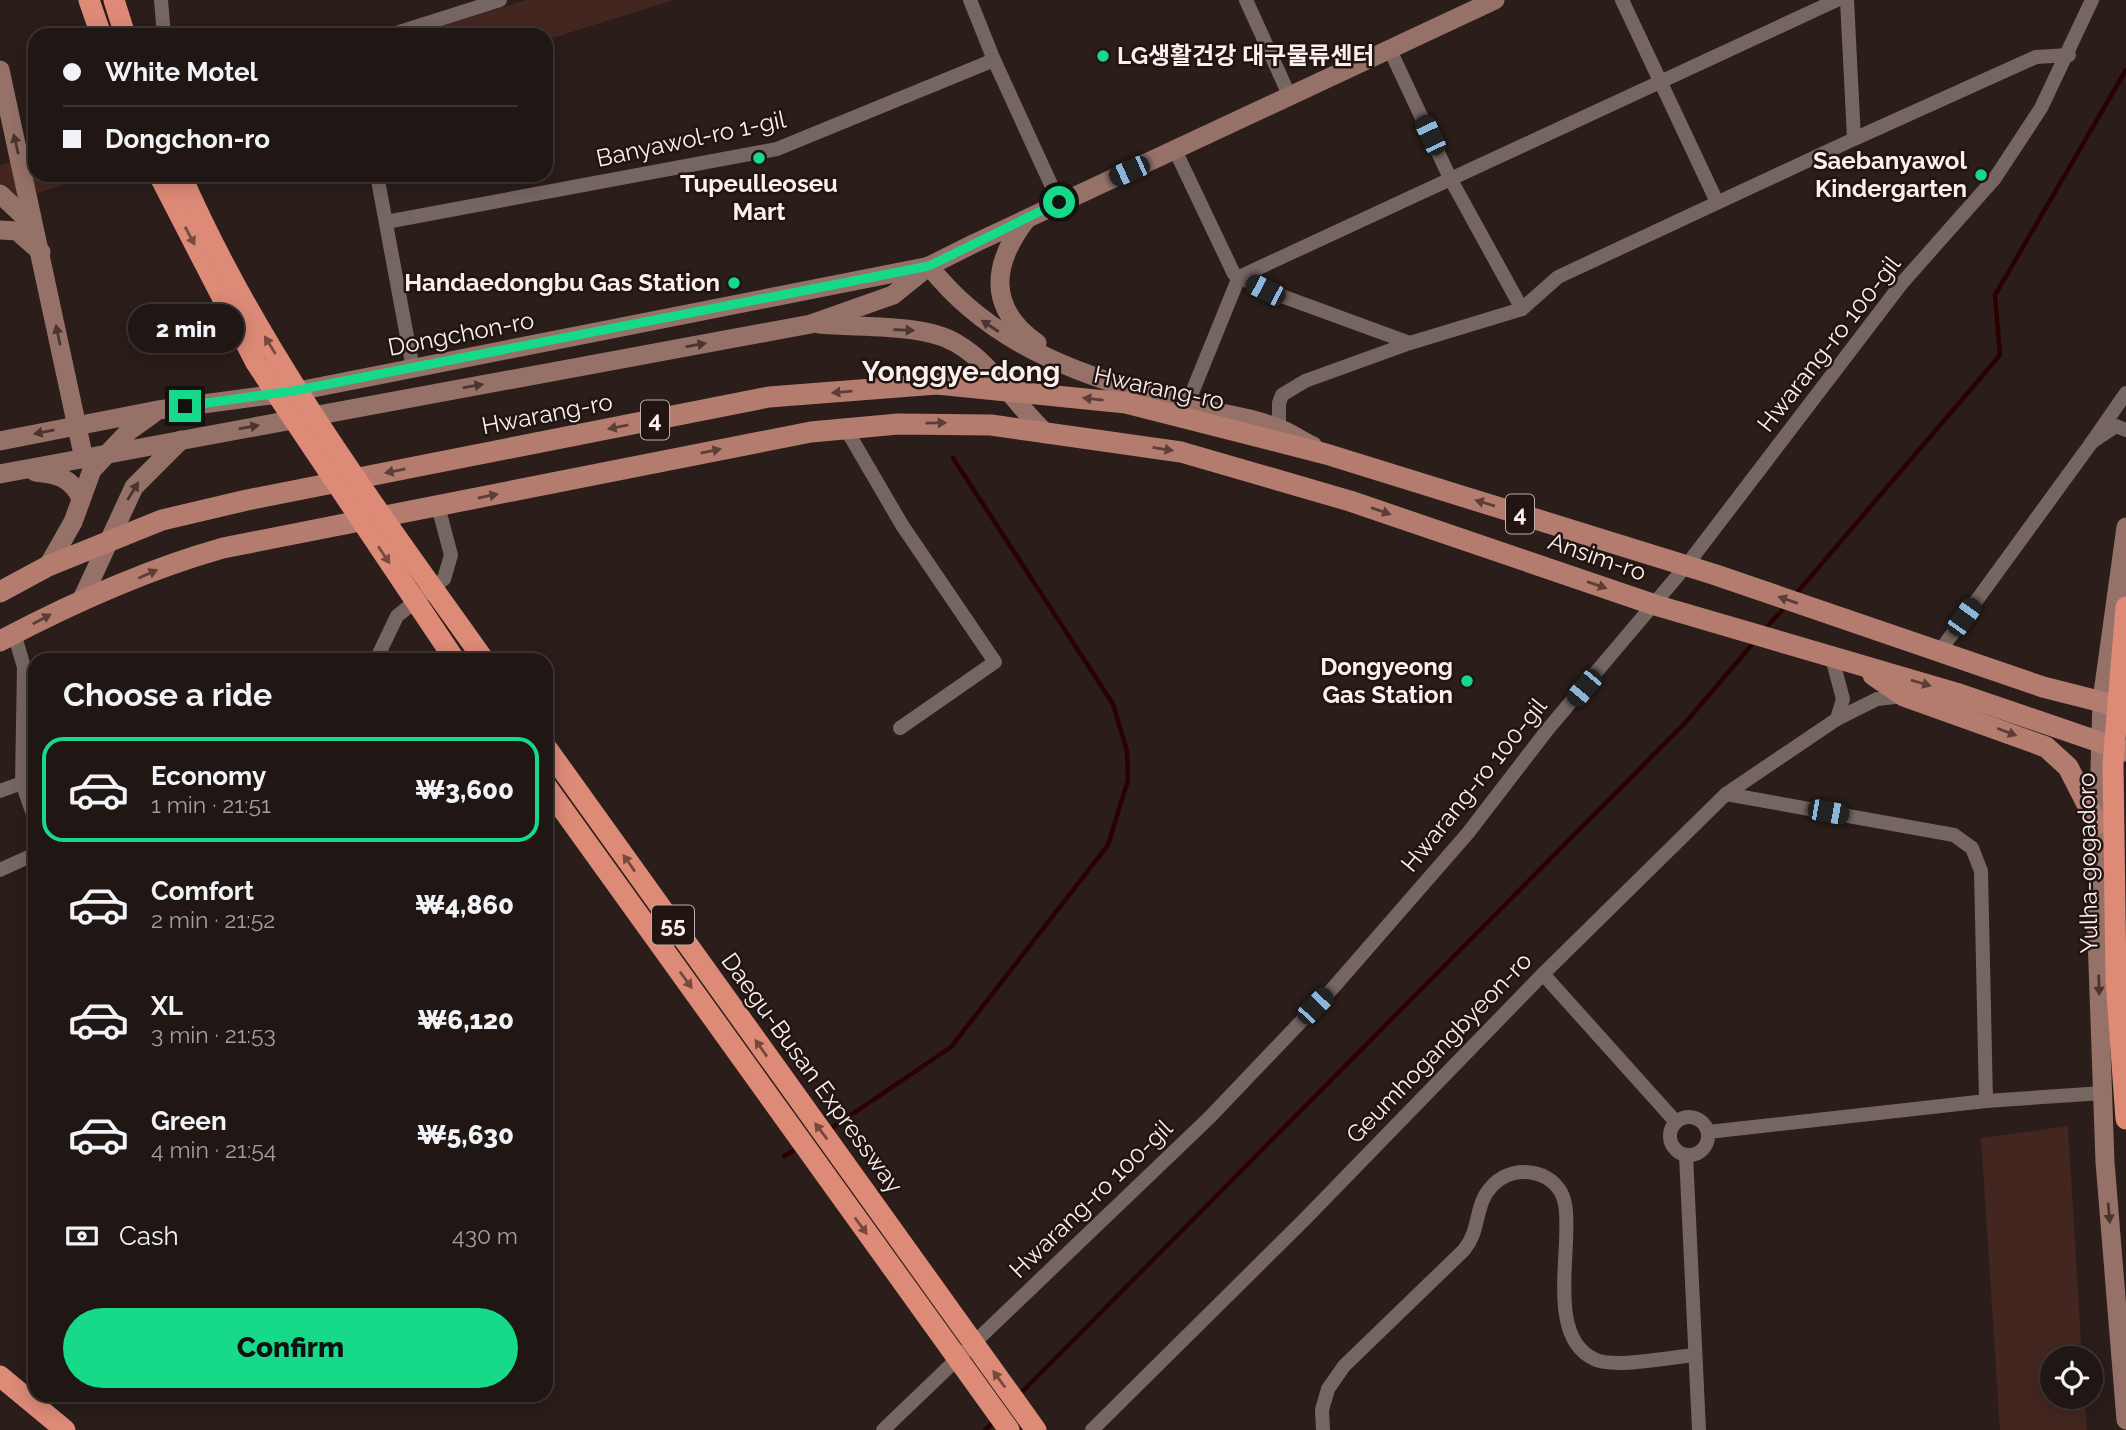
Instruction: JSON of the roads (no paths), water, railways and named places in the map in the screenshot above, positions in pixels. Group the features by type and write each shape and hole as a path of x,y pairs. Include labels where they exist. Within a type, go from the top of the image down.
{"highway":[{"path":"89,0 99,28"},
{"path":"114,0 123,28"},
{"path":"163,182 256,363 450,653"},
{"path":"185,182 264,335 363,491 478,652"},
{"name":"Yulha-gogadoro","path":"2123,610 2113,764 2116,981 2126,1119"},
{"name":"Daegu-Busan Expressway","path":"553,757 792,1109 822,1170 1009,1430"},
{"name":"Daegu-Busan Expressway","path":"553,795 792,1109 841,1158 1036,1430"},
{"path":"0,1376 28,1399"},
{"path":"31,1402 65,1430"}],"main road":[{"path":"0,474 811,324 893,295 929,266 1059,202 1495,0"},
{"path":"0,70 84,459"},
{"path":"0,194 30,220 39,244"},
{"path":"1029,217 1008,244 1002,260 1000,290 1008,312 1021,332 1070,366"},
{"path":"0,230 16,232 39,244"},
{"path":"929,266 951,295 975,316 1031,352 1186,405 1279,428 1326,454"},
{"name":"Dongchon-ro","path":"0,441 158,410 293,391 413,369 929,266"},
{"path":"811,324 920,331 956,342 1047,434"},
{"name":"Hwarang-ro","path":"0,592 48,566 162,520 247,500 769,397 937,384 1126,402 1326,454"},
{"path":"48,566 74,522 92,470 129,431 158,410"},
{"path":"7,637 83,597 132,581 176,561 223,548 772,439 846,429 942,423 991,425 1047,434"},
{"name":"Ansim-ro","path":"1047,434 1181,452 1225,463 1350,501 1655,605 1956,693 2126,751"},
{"path":"83,597 134,487 154,464 182,439"},
{"name":"Ansim-ro","path":"1326,454 1713,574 2043,687 2126,708"},
{"path":"20,471 66,479 73,483 81,498"},
{"path":"2126,527 2123,610 2102,700 2096,908 2105,1162 2126,1420"},
{"path":"1857,664 1904,696 2046,747 2068,767 2097,824"},
{"path":"2097,824 2126,822"},
{"path":"2103,1093 2126,1090"}],"street":[{"path":"162,0 164,28"},
{"path":"412,28 500,0"},
{"path":"970,0 994,60 1059,202"},
{"path":"1246,0 1290,97"},
{"path":"1622,0 1717,202"},
{"path":"1186,405 1239,277 1837,0"},
{"path":"1847,0 1854,139"},
{"name":"Hwarang-ro 100-gil","path":"883,1430 1210,1117 1333,988 1468,833 1548,729 1686,566 1902,283 1995,178 2027,132 2069,55 2092,0"},
{"path":"1390,50 1450,178 1522,309"},
{"path":"1279,428 1279,403 1290,389 1304,381 1410,343 1522,309 1558,276 1717,202 2036,57 2069,55"},
{"name":"Banyawol-ro 1-gil","path":"386,222 777,149 994,60"},
{"path":"1175,150 1234,274 1265,290 1410,343"},
{"path":"378,182 413,369"},
{"path":"1939,652 2126,393"},
{"path":"2092,442 2116,426 2126,430"},
{"path":"846,429 902,525 996,662 900,728"},
{"path":"379,653 397,616 444,579 450,555 438,506"},
{"path":"7,637 28,679"},
{"path":"1832,658 1843,699 1837,719"},
{"path":"28,696 22,783 28,800"},
{"name":"Geumhogangbyeon-ro","path":"1096,1428 1304,1220 1543,974 1726,794 1837,719 1877,699 1904,696"},
{"path":"0,791 22,783"},
{"path":"1726,794 1954,835 1972,848 1981,871 1986,1101"},
{"path":"0,870 28,857"},
{"path":"1543,974 1676,1122"},
{"path":"1708,1132 1986,1101 2103,1093"},
{"path":"1676,1122 1695,1118 1708,1132"},
{"path":"1676,1122 1670,1139 1676,1150 1686,1155 1703,1150 1708,1132"},
{"path":"1686,1155 1699,1430"},
{"path":"1323,1430 1322,1410 1328,1389 1344,1366 1464,1250 1475,1235 1484,1196 1509,1173 1526,1171 1541,1174 1555,1186 1565,1203 1564,1294 1569,1333 1583,1352 1596,1360 1612,1362 1695,1355"}],"waterway":[{"path":"1795,595 2000,355 1995,295 2126,70"},
{"path":"829,1130 951,1047 1108,845 1128,780 1127,751 1113,704 953,458"},
{"path":"1765,629 1785,607"},
{"path":"1018,1396 1686,722 1755,641"},
{"path":"784,1156 798,1148"},
{"path":"985,1430 995,1420"}],"place":[{"name":"LG생활건강 대구물류센터","path":"1103,56"},
{"name":"Tupeulleoseu Mart","path":"759,158"},
{"name":"Saebanyawol Kindergarten","path":"1981,175"},
{"name":"Handaedongbu Gas Station","path":"734,283"},
{"name":"Dongyeong Gas Station","path":"1467,681"}],"district":[{"name":"Yonggye-dong","path":"961,371"}]}
